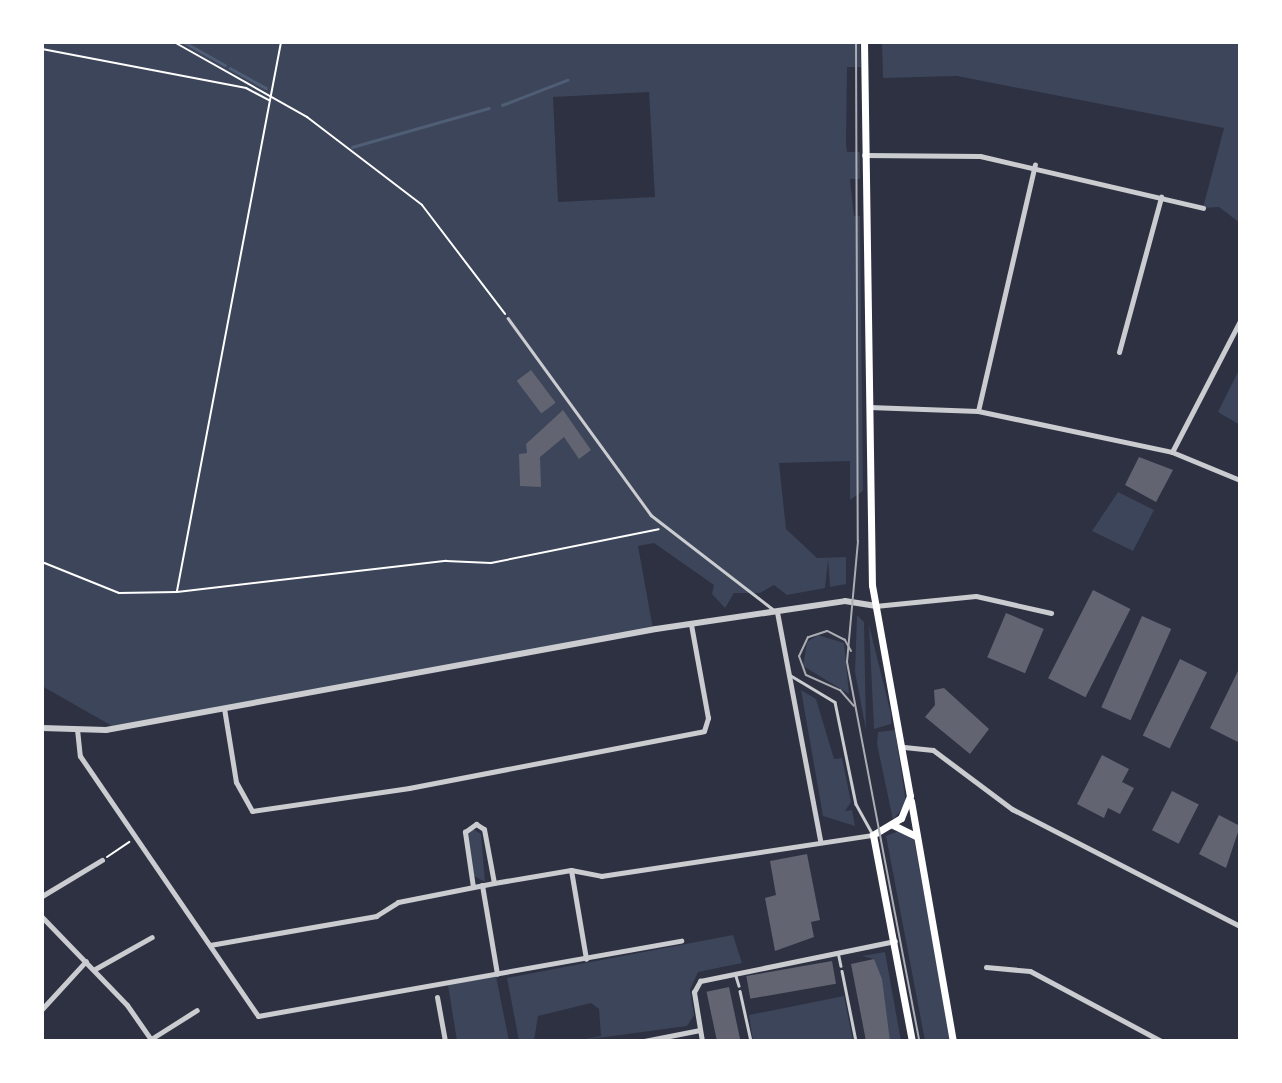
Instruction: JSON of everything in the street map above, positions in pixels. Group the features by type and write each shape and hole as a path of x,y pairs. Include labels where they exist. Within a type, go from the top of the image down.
{"main road":[{"path":"864,42 866,407 875,606 904,747 910,796 953,1041"},
{"path":"910,796 893,825 873,835 912,1041"},
{"path":"893,825 917,836"}],"street":[{"path":"864,155 980,156 1035,164 1203,208"},
{"path":"978,411 1035,164"},
{"path":"1119,352 1161,197"},
{"path":"1172,452 1240,321"},
{"path":"866,407 978,411 1172,452 1240,480"},
{"path":"42,728 106,730 691,624 845,601 875,606 976,596 1051,613"},
{"path":"777,612 820,840"},
{"path":"223,707 236,782 252,811 409,788 704,731 708,718 691,624"},
{"path":"77,729 80,756 258,1016 681,941"},
{"path":"904,747 933,750 1012,809 1240,926"},
{"path":"473,887 465,832 476,824 484,829 494,883"},
{"path":"210,945 376,916 398,902 571,870 601,876 820,840 873,835"},
{"path":"42,896 102,860"},
{"path":"571,870 586,959"},
{"path":"482,885 497,974"},
{"path":"42,917 95,969 152,1040 197,1010"},
{"path":"95,969 152,937"},
{"path":"702,1041 694,992 700,981 895,941"},
{"path":"42,1009 86,961"},
{"path":"986,967 1030,971 1161,1041"},
{"path":"436,997 445,1041"},
{"path":"644,1041 700,1030"}],"lane":[{"path":"508,318 664,528 777,612"},
{"path":"790,675 835,702 856,804 873,835"},
{"path":"838,952 841,966"},
{"path":"842,971 856,1041"},
{"path":"736,973 739,986"},
{"path":"740,991 751,1041"}],"path":[{"path":"174,42 270,94 422,205 464,252 508,318"},
{"path":"177,592 281,42"},
{"path":"42,49 246,89 269,100"},
{"path":"42,562 119,593 177,592 446,561 492,563 664,528"},
{"path":"102,860 135,838"}],"shaded area":[{"path":"42,42 860,42 861,67 847,67 846,144 847,152 860,152 860,179 850,179 854,216 860,216 863,491 850,500 850,461 779,463 786,529 817,558 846,557 846,584 830,587 828,559 825,588 787,595 774,585 760,593 734,593 725,608 712,594 714,585 654,543 638,546 653,629 112,726 42,686","holes":["649,92 655,197 558,202 553,97"]},
{"path":"882,42 1240,42 1240,223 1219,207 1203,208 1224,128 957,76 883,78"},
{"path":"1240,368 1240,425 1218,412"},
{"path":"1118,492 1154,510 1133,551 1092,531"},
{"path":"857,615 864,622 866,730 855,672"},
{"path":"869,625 891,714 891,724 874,729"},
{"path":"818,635 844,643 849,694 803,666 807,642"},
{"path":"801,690 816,699 834,759 842,758 851,802 845,811 852,810 855,826 823,816"},
{"path":"895,730 906,803 893,820 877,744 878,732"},
{"path":"473,829 481,834 485,882 474,876 468,835"},
{"path":"899,831 914,839 951,1041 925,1041 886,836"},
{"path":"733,935 742,963 698,972 690,990 694,1015 687,1026 576,1041 601,1036 599,1009 591,1003 538,1016 534,1041 519,1041 507,978"},
{"path":"885,952 901,1041 890,1041 874,959 862,956"},
{"path":"496,976 509,1041 457,1041 448,985"},
{"path":"844,996 853,1041 753,1041 749,1015"}],"building":[{"path":"531,370 556,403 541,414 517,381"},
{"path":"563,410 591,450 579,459 564,437 540,457 541,487 520,486 519,454 527,453 526,444"},
{"path":"1139,457 1173,470 1156,502 1125,485"},
{"path":"1093,590 1130,609 1085,697 1048,678"},
{"path":"1006,613 1044,629 1025,673 987,657"},
{"path":"1142,616 1171,629 1131,720 1101,707"},
{"path":"1180,659 1207,672 1170,749 1143,735"},
{"path":"1238,671 1240,673 1240,743 1210,728"},
{"path":"944,688 989,729 970,754 925,717 935,705 934,690"},
{"path":"1102,755 1129,769 1122,782 1134,788 1120,814 1108,808 1104,818 1077,804"},
{"path":"1172,791 1199,805 1179,844 1152,830"},
{"path":"1219,815 1240,826 1226,868 1199,854"},
{"path":"807,854 820,920 811,922 814,937 775,951 765,898 776,895 770,861"},
{"path":"874,959 882,979 890,1041 866,1041 851,964"},
{"path":"832,961 836,984 750,999 746,976"},
{"path":"729,987 740,1041 717,1041 707,992"}],"waterway":[{"path":"184,42 225,65"},
{"path":"230,68 266,88"},
{"path":"502,105 567,80"},
{"path":"352,147 489,108"}],"tram line":[{"path":"856,42 858,541 847,662 919,1041"},
{"path":"851,651 845,640 827,631 808,637 799,656 806,675 840,690 854,706"}]}
